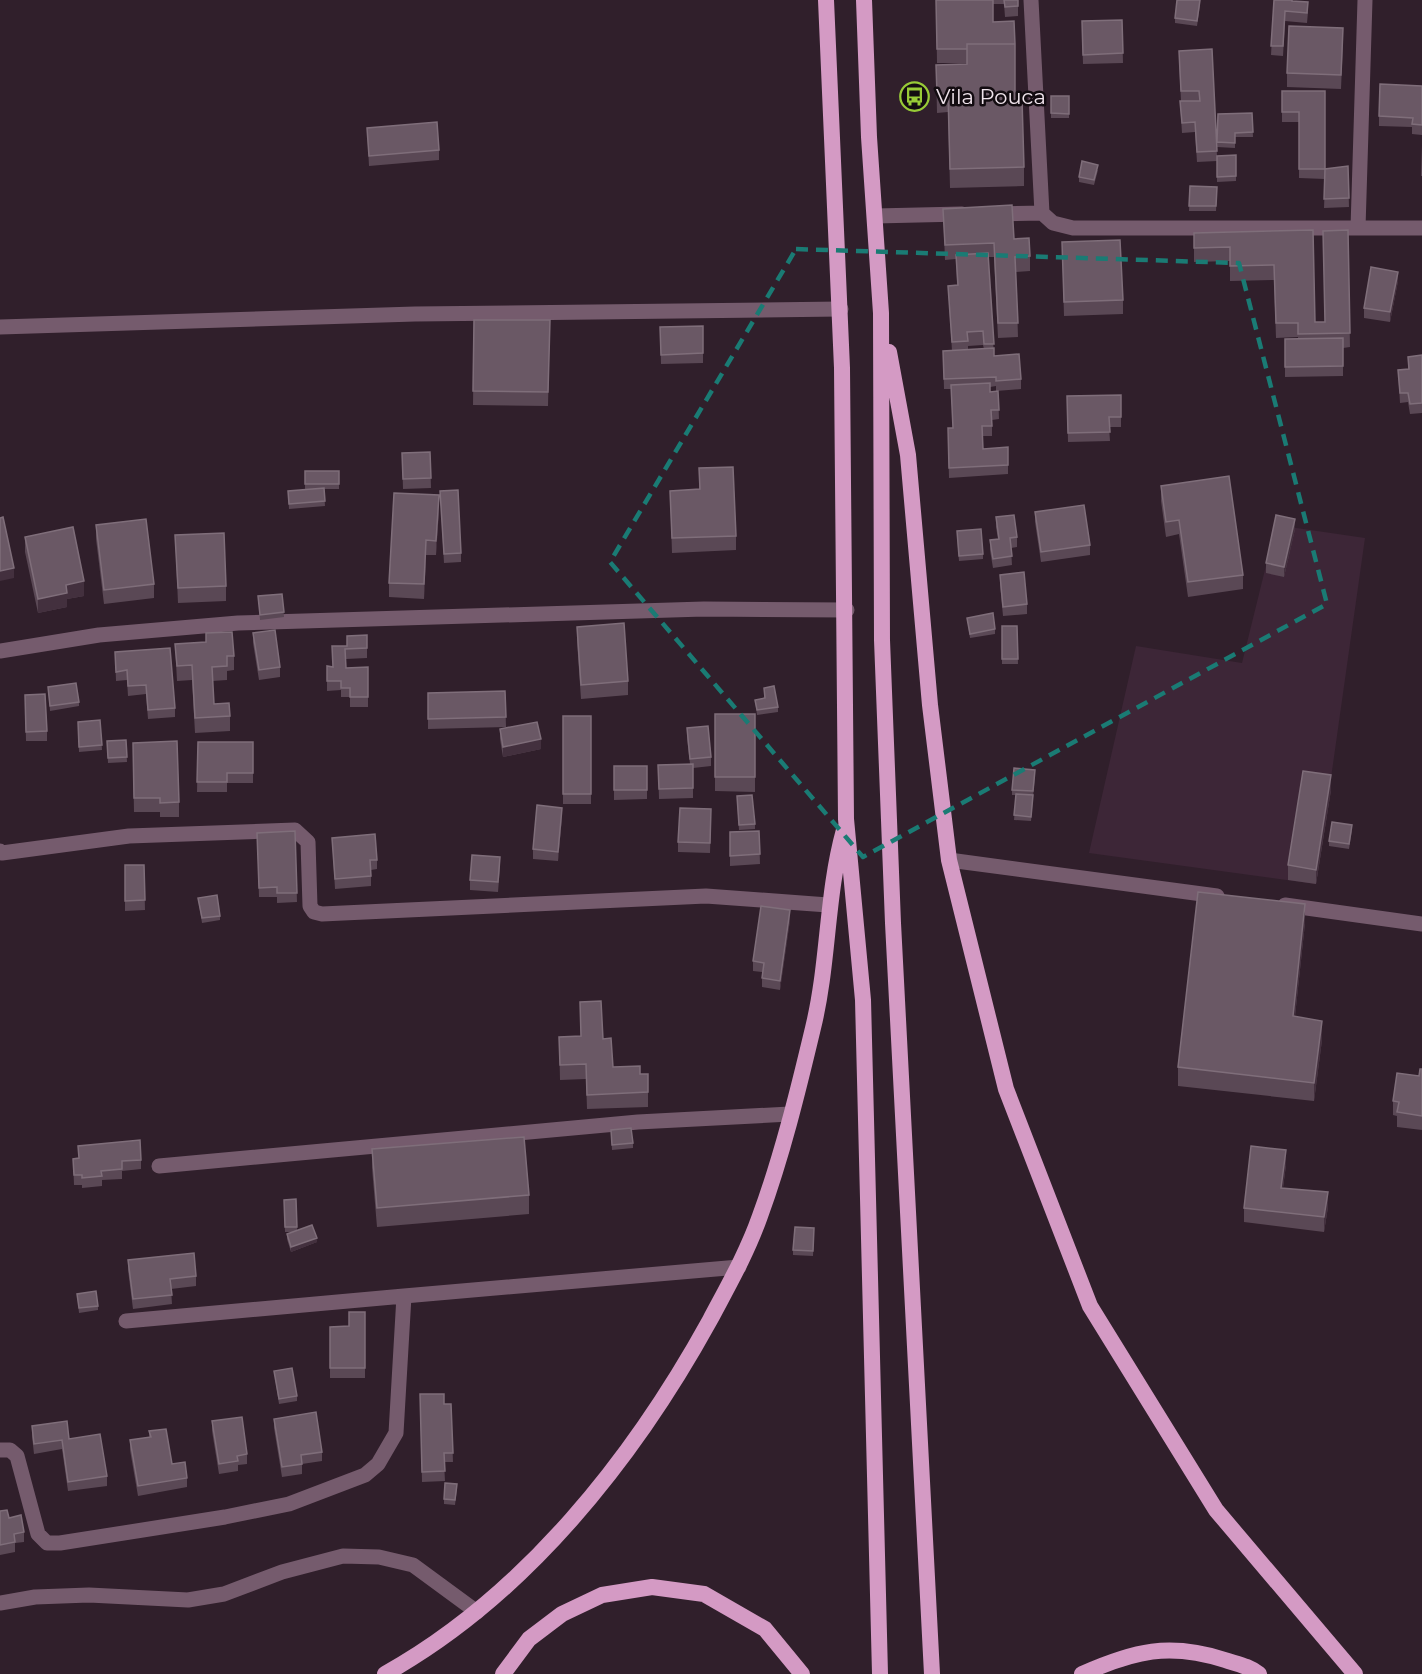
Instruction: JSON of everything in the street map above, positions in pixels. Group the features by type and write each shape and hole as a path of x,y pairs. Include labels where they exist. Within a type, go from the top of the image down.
{"highway":[{"path":"826,0 841,309 847,610 846,819 863,1000 880,1674"},
{"path":"864,0 881,313 882,640 886,758 932,1674"},
{"path":"881,313 908,454 930,705 949,860 1006,1089 1090,1306 1216,1509 1355,1674"},
{"path":"385,1674 477,1612 538,1554 611,1475 675,1384 739,1267 760,1215 814,1025 823,965 828,905 846,819"},
{"path":"503,1674 529,1639 562,1614 602,1594 652,1587 704,1594 765,1629 802,1674"},
{"path":"1082,1674 1124,1656 1172,1649 1209,1655 1252,1669 1259,1674"}],"street":[{"path":"1031,0 1042,213"},
{"path":"1358,228 1365,0"},
{"path":"875,216 1042,213 1053,223 1073,228 1422,228"},
{"path":"0,327 415,314 841,309"},
{"path":"0,651 99,635 238,623 681,609 847,610"},
{"path":"0,851 2,853 23,852 129,836 295,830 308,842 310,906 314,912 322,914 706,896 828,905"},
{"path":"949,860 1233,898"},
{"path":"1269,903 1422,924"},
{"path":"159,1166 638,1122 790,1114"},
{"path":"126,1321 739,1267"},
{"path":"0,1450 10,1450 17,1456 38,1534 47,1543 60,1543 225,1517 289,1504 365,1474 387,1451 396,1433 404,1296"},
{"path":"0,1603 35,1597 89,1595 188,1600 224,1594 282,1572 344,1556 379,1557 413,1565 477,1612"}],"highlighted area":[{"path":"796,249 1239,263 1327,604 863,857 610,562"}],"shaded area":[{"path":"1276,525 1365,538 1316,884 1089,853 1136,646 1242,663"}],"building":[{"path":"936,0 993,0 993,22 1014,21 1015,44 967,44 967,49 937,49"},
{"path":"1004,0 1018,0 1018,6 1005,7"},
{"path":"1177,0 1200,0 1197,21 1175,18"},
{"path":"1274,0 1308,2 1307,13 1285,11 1283,46 1271,46"},
{"path":"1122,20 1123,53 1083,55 1082,21"},
{"path":"1289,26 1343,28 1341,75 1287,73"},
{"path":"967,44 1015,44 1015,99 1022,99 1024,167 950,169 948,94 937,94 936,65 967,64"},
{"path":"1212,49 1217,151 1197,152 1195,122 1182,123 1180,101 1200,101 1199,91 1181,91 1179,51"},
{"path":"1380,84 1422,86 1422,125 1412,124 1413,118 1379,116"},
{"path":"1282,91 1325,91 1325,169 1299,169 1299,112 1282,112"},
{"path":"1051,96 1069,96 1069,114 1051,113"},
{"path":"1252,113 1253,132 1235,133 1235,143 1217,142 1218,114"},
{"path":"437,122 439,150 369,156 367,128"},
{"path":"1236,155 1236,176 1217,177 1217,156"},
{"path":"1082,161 1098,165 1094,180 1079,177"},
{"path":"1348,166 1349,198 1324,199 1325,169"},
{"path":"1190,186 1217,187 1216,206 1189,206"},
{"path":"1012,205 1014,239 1029,238 1030,256 1015,257 1018,323 998,323 994,243 945,245 943,209"},
{"path":"1313,230 1315,322 1325,322 1323,231 1348,230 1350,333 1298,334 1298,323 1276,323 1274,265 1230,266 1230,247 1194,248 1194,233"},
{"path":"1120,240 1123,300 1064,302 1062,242"},
{"path":"988,253 994,344 984,344 983,331 967,332 968,341 952,342 948,286 958,285 956,255"},
{"path":"1371,267 1398,272 1390,312 1364,308"},
{"path":"474,320 550,320 548,392 473,391"},
{"path":"703,326 703,353 661,355 660,327"},
{"path":"1343,338 1343,366 1285,367 1285,339"},
{"path":"994,348 994,356 1019,354 1021,379 996,381 996,377 944,379 943,351"},
{"path":"1422,355 1422,403 1410,404 1408,393 1400,393 1398,370 1409,369 1408,357"},
{"path":"990,383 990,392 998,391 999,410 991,410 992,426 982,426 983,449 1008,447 1008,465 949,468 948,428 953,428 951,385"},
{"path":"1121,395 1121,417 1109,417 1110,432 1068,433 1067,396"},
{"path":"430,452 431,478 403,479 402,453"},
{"path":"733,467 736,536 672,538 670,491 700,489 699,468"},
{"path":"305,471 339,471 339,484 305,484"},
{"path":"1229,476 1243,575 1188,582 1179,520 1166,522 1161,486"},
{"path":"324,488 325,501 289,504 288,491"},
{"path":"458,490 461,553 444,554 440,491"},
{"path":"394,493 439,495 436,541 426,540 424,584 389,583"},
{"path":"1084,505 1090,545 1041,552 1035,512"},
{"path":"1014,515 1017,537 1010,538 1012,556 993,559 990,540 999,539 996,517"},
{"path":"1276,515 1295,519 1284,567 1266,563"},
{"path":"3,517 14,568 0,571 0,518"},
{"path":"146,519 154,584 104,590 96,525"},
{"path":"73,527 84,581 66,585 67,593 38,599 25,537"},
{"path":"981,529 983,554 959,556 957,531"},
{"path":"224,533 226,586 178,588 175,535"},
{"path":"1024,572 1027,604 1003,607 1000,575"},
{"path":"282,594 284,612 260,615 258,596"},
{"path":"993,613 995,629 970,634 967,618"},
{"path":"624,623 628,681 581,685 577,627"},
{"path":"1002,626 1017,626 1018,659 1002,659"},
{"path":"275,630 280,667 259,670 253,633"},
{"path":"232,632 234,656 227,656 227,666 212,667 214,704 229,703 230,716 195,718 192,665 177,666 175,644 206,642 206,633"},
{"path":"367,635 367,648 345,649 346,668 368,667 368,697 350,697 350,688 341,688 341,681 327,681 327,666 333,667 332,646 347,646 347,636"},
{"path":"170,648 175,708 148,710 146,685 128,686 127,670 116,672 115,652"},
{"path":"76,683 79,702 50,706 48,687"},
{"path":"774,686 778,707 757,710 755,700 765,698 764,688"},
{"path":"505,691 506,717 428,719 428,693"},
{"path":"45,694 47,731 26,732 25,695"},
{"path":"715,714 755,714 755,777 715,777"},
{"path":"563,716 591,716 591,794 563,794"},
{"path":"100,720 102,745 79,747 78,722"},
{"path":"537,722 541,739 503,747 500,729"},
{"path":"708,726 711,757 690,759 687,728"},
{"path":"126,740 127,757 108,758 107,741"},
{"path":"177,741 179,802 160,803 160,798 134,798 133,743"},
{"path":"198,742 253,742 253,773 227,773 227,782 197,782"},
{"path":"693,764 693,788 659,789 658,765"},
{"path":"614,766 647,766 647,790 614,790"},
{"path":"1014,768 1035,770 1033,791 1012,790"},
{"path":"1303,771 1331,775 1316,870 1288,865"},
{"path":"1016,794 1033,795 1031,817 1014,815"},
{"path":"752,795 755,824 739,825 737,796"},
{"path":"537,805 562,808 558,852 533,849"},
{"path":"680,808 711,809 710,843 678,842"},
{"path":"1332,822 1352,825 1349,844 1329,841"},
{"path":"295,831 297,893 277,893 277,887 259,888 257,833"},
{"path":"759,831 760,854 730,856 730,832"},
{"path":"375,834 377,860 370,860 371,876 335,879 332,838"},
{"path":"472,855 500,857 498,882 470,880"},
{"path":"125,865 144,865 145,900 125,901"},
{"path":"1198,892 1305,904 1293,1016 1322,1021 1314,1083 1178,1067"},
{"path":"217,895 220,916 202,918 198,898"},
{"path":"761,906 790,910 780,981 762,978 764,963 753,961"},
{"path":"601,1001 603,1039 611,1038 613,1067 640,1066 640,1074 648,1074 648,1092 587,1095 586,1064 560,1065 559,1037 581,1036 580,1002"},
{"path":"1420,1069 1422,1069 1422,1116 1397,1112 1399,1102 1393,1101 1397,1073 1419,1076"},
{"path":"631,1128 633,1143 612,1145 611,1130"},
{"path":"524,1137 529,1195 377,1208 372,1149"},
{"path":"140,1140 141,1160 122,1161 122,1169 101,1171 102,1176 82,1178 82,1175 74,1175 73,1159 79,1158 78,1146"},
{"path":"1251,1146 1286,1150 1281,1188 1328,1192 1324,1217 1244,1208"},
{"path":"296,1199 297,1227 285,1227 284,1200"},
{"path":"312,1225 317,1238 291,1247 287,1234"},
{"path":"795,1227 814,1228 813,1251 793,1250"},
{"path":"194,1253 196,1276 170,1279 172,1295 133,1299 128,1260"},
{"path":"96,1291 98,1306 79,1308 77,1294"},
{"path":"349,1312 365,1312 365,1368 330,1368 330,1327 349,1326"},
{"path":"292,1368 297,1396 279,1399 274,1371"},
{"path":"420,1394 444,1394 444,1404 451,1404 453,1453 444,1453 445,1471 422,1472"},
{"path":"316,1412 322,1452 301,1455 302,1464 282,1467 274,1419"},
{"path":"242,1417 247,1454 237,1456 238,1461 219,1464 212,1421"},
{"path":"67,1421 69,1439 100,1434 107,1476 68,1482 62,1440 34,1444 32,1426"},
{"path":"166,1429 172,1464 185,1462 187,1478 138,1486 130,1440 151,1437 149,1431"},
{"path":"445,1483 457,1484 455,1500 444,1499"},
{"path":"7,1510 9,1518 21,1515 24,1532 14,1534 15,1542 0,1545 0,1511"}],"place":[{"name":"Vila Pouca","path":"915,96"}]}
